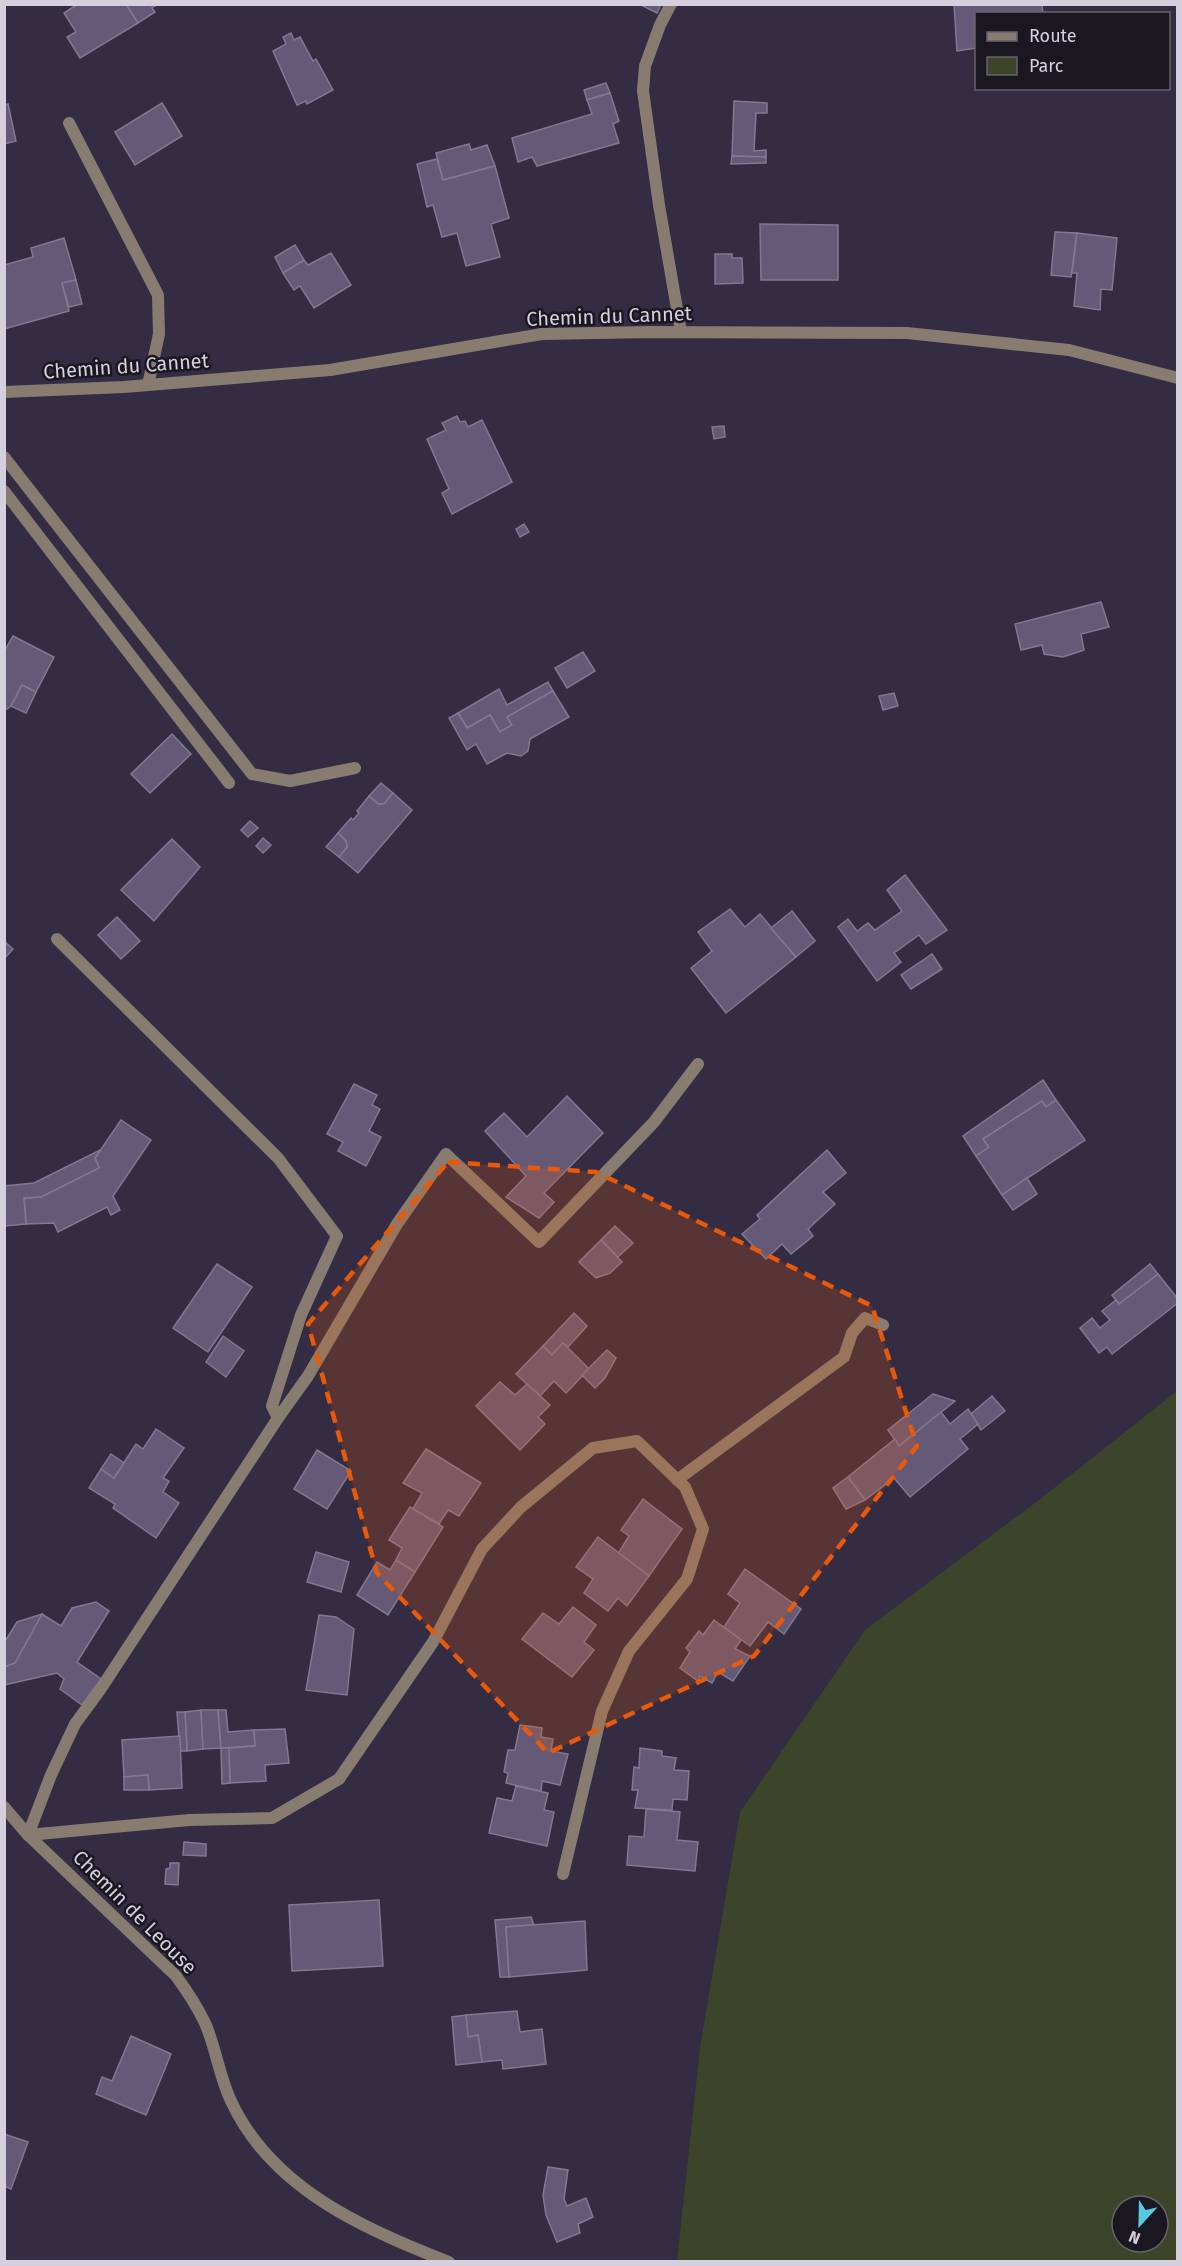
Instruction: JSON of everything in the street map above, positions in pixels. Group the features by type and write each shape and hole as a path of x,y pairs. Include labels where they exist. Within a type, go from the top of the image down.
{"street":[{"path":"671,4 660,25 645,66 643,91 681,332"},
{"path":"69,123 158,295 159,334 148,385"},
{"name":"Chemin du Cannet","path":"4,392 148,385 330,370 542,334 681,332 907,333 1069,350 1178,378"},
{"path":"4,457 252,774 290,781 355,768"},
{"path":"4,491 229,783"},
{"path":"57,939 278,1158 337,1236 301,1316 272,1406 278,1418"},
{"path":"563,1874 602,1711 629,1651 687,1579 703,1529 685,1488 637,1441 593,1448 521,1507 482,1549 434,1642 339,1779 272,1818 189,1820 28,1835 51,1775 75,1724 278,1418 308,1377 397,1224 446,1154 538,1242 654,1122 698,1064"},
{"path":"678,1480 844,1357 852,1333 865,1318 883,1325"},
{"name":"Chemin de Leouse","path":"4,1807 28,1835 176,1976 193,2000 205,2024 231,2100 255,2143 305,2189 340,2213 388,2239 450,2262"}],"highlighted area":[{"path":"448,1162 596,1172 872,1306 917,1446 754,1656 548,1753 377,1573 308,1324"}],"green space":[{"path":"1177,1391 1177,2261 677,2261 700,2048 740,1812 865,1630 1039,1500"}],"building":[{"path":"78,4 126,4 138,23 80,58 67,37 76,32 64,13"},
{"path":"126,4 158,4 152,8 155,12 138,23"},
{"path":"639,4 661,4 657,13"},
{"path":"954,4 1042,4 1043,12 975,12 975,48 957,51"},
{"path":"291,33 294,40 300,37 313,61 316,59 333,90 307,104 306,101 297,105 273,51 286,44 283,37"},
{"path":"606,83 610,93 587,100 584,90"},
{"path":"610,93 619,121 613,124 619,143 537,166 532,157 518,162 512,138 592,114 587,100"},
{"path":"734,101 767,103 767,113 756,113 754,151 766,150 766,157 732,156"},
{"path":"162,103 182,136 135,165 115,132"},
{"path":"8,104 16,141 4,144 4,105"},
{"path":"469,144 471,150 487,145 495,166 443,180 436,153"},
{"path":"732,156 766,157 766,163 731,164"},
{"path":"437,159 443,180 495,166 509,218 491,224 500,257 466,266 457,233 442,237 433,205 427,207 417,164"},
{"path":"760,224 838,225 838,280 761,280"},
{"path":"1055,232 1077,233 1071,277 1051,275"},
{"path":"1077,233 1117,238 1112,290 1101,289 1100,310 1074,306 1077,273 1072,273"},
{"path":"64,238 76,280 62,283 69,311 4,329 4,265 33,257 31,248"},
{"path":"295,245 304,260 283,273 275,257"},
{"path":"331,253 351,285 314,308 300,286 294,290 283,273 304,260 308,265"},
{"path":"715,254 732,254 732,258 742,258 743,283 715,284"},
{"path":"76,280 82,304 69,307 62,283"},
{"path":"457,416 460,422 465,421 468,427 482,420 512,482 452,514 442,493 449,489 427,439 446,430 442,423"},
{"path":"724,426 725,437 714,439 712,427"},
{"path":"524,524 529,532 520,537 516,529"},
{"path":"1101,602 1109,627 1081,634 1084,650 1063,657 1044,654 1042,645 1021,650 1015,624"},
{"path":"13,636 54,657 36,692 22,685 11,706 4,711 4,652"},
{"path":"583,652 595,671 567,688 555,668"},
{"path":"548,682 553,691 507,717 512,725 500,732 490,715 467,728 458,713 499,689 507,705"},
{"path":"22,685 36,692 26,713 11,706"},
{"path":"553,691 569,717 530,739 528,751 521,756 507,753 487,764 476,744 467,750 449,718 458,713 467,728 490,715 500,732 512,725 507,717"},
{"path":"894,693 898,706 883,710 879,696"},
{"path":"172,734 191,754 150,793 131,774"},
{"path":"381,783 393,793 384,804 378,804 369,796"},
{"path":"393,793 412,810 358,873 339,857 347,847 346,841 338,833 351,818 353,820 359,813 357,811 369,796 378,804 384,804"},
{"path":"250,821 258,828 248,837 241,830"},
{"path":"338,833 346,841 347,847 339,857 326,847"},
{"path":"263,838 271,845 263,853 256,846"},
{"path":"172,839 200,867 154,921 121,890"},
{"path":"905,875 947,930 926,944 919,935 894,953 901,962 877,981 838,927 848,919 857,931 868,923 875,930 902,911 887,890"},
{"path":"730,909 745,927 760,914 796,957 726,1013 691,968 712,951 698,932"},
{"path":"792,911 815,941 796,957 771,928"},
{"path":"117,917 140,941 121,959 98,935"},
{"path":"4,941 13,949 4,959"},
{"path":"932,954 942,969 911,989 901,975"},
{"path":"1043,1080 1056,1100 1046,1107 1042,1101 983,1139 989,1147 976,1156 963,1136"},
{"path":"354,1084 377,1095 372,1105 380,1109 369,1131 381,1137 366,1166 338,1151 343,1142 327,1134"},
{"path":"567,1096 603,1133 544,1193 554,1202 539,1218 506,1197 526,1176 485,1131 504,1113 527,1137"},
{"path":"1056,1100 1085,1140 1002,1195 976,1156 989,1147 983,1139 1042,1101 1046,1107"},
{"path":"121,1120 151,1140 113,1196 120,1210 111,1215 107,1207 58,1232 54,1223 26,1224 24,1198 41,1197 99,1168 95,1158"},
{"path":"100,1150 95,1158 99,1168 41,1197 24,1198 26,1224 5,1226 4,1186 34,1183"},
{"path":"827,1150 846,1173 823,1192 835,1204 808,1229 813,1236 791,1254 782,1244 766,1259 742,1234 760,1219 757,1215"},
{"path":"1027,1178 1037,1194 1013,1210 1002,1195"},
{"path":"615,1226 633,1243 618,1257 601,1240"},
{"path":"601,1240 622,1262 610,1273 596,1278 579,1262"},
{"path":"217,1264 252,1287 208,1352 173,1328"},
{"path":"1150,1264 1158,1274 1119,1304 1112,1295"},
{"path":"1158,1274 1178,1299 1178,1303 1112,1354 1107,1347 1099,1353 1080,1328 1092,1318 1100,1328 1110,1320 1102,1311 1116,1300 1119,1304"},
{"path":"574,1313 587,1326 568,1347 563,1343 552,1355 543,1346"},
{"path":"223,1336 244,1351 226,1377 206,1362"},
{"path":"563,1343 589,1369 566,1393 554,1381 540,1396 516,1374 543,1346 552,1355"},
{"path":"607,1350 616,1358 605,1378 595,1388 582,1375"},
{"path":"500,1382 515,1395 527,1384 550,1405 538,1417 545,1424 520,1450 476,1406"},
{"path":"933,1394 955,1401 899,1446 888,1430"},
{"path":"992,1396 1005,1411 981,1430 971,1414"},
{"path":"968,1409 978,1424 960,1439 968,1449 910,1497 894,1478 865,1500 848,1477 895,1439 899,1446 941,1412 950,1424"},
{"path":"156,1429 184,1448 163,1478 169,1481 163,1492 179,1503 156,1538 113,1508 115,1504 89,1488 101,1469 114,1478 136,1444 143,1449"},
{"path":"426,1449 481,1483 459,1516 448,1510 439,1524 413,1509 422,1493 403,1483"},
{"path":"317,1450 351,1471 327,1509 294,1489"},
{"path":"111,1454 124,1463 114,1478 101,1469"},
{"path":"848,1477 865,1500 846,1509 833,1488"},
{"path":"643,1499 682,1529 649,1576 618,1554 629,1536 621,1530"},
{"path":"410,1507 443,1527 415,1572 396,1560 402,1548 389,1540"},
{"path":"598,1537 649,1576 627,1606 618,1598 608,1611 584,1593 593,1579 576,1567"},
{"path":"316,1552 349,1562 341,1592 307,1582"},
{"path":"396,1560 415,1572 388,1615 357,1595 377,1562 390,1570"},
{"path":"745,1569 801,1609 784,1634 768,1622 750,1646 724,1627 740,1603 728,1594"},
{"path":"96,1602 109,1611 77,1662 101,1679 82,1705 60,1689 64,1679 57,1673 4,1685 4,1667 15,1663 42,1614 61,1626 72,1608"},
{"path":"573,1607 596,1625 584,1642 594,1650 572,1677 522,1639 543,1613 559,1624"},
{"path":"42,1614 15,1663 4,1667 4,1643 17,1622"},
{"path":"319,1615 336,1617 354,1629 347,1695 306,1690"},
{"path":"714,1620 741,1640 735,1649 750,1656 733,1681 718,1672 712,1683 700,1676 698,1681 680,1668 690,1652 686,1648 699,1631 703,1635"},
{"path":"201,1710 203,1749 187,1751 185,1712"},
{"path":"201,1710 218,1710 221,1748 203,1749"},
{"path":"218,1710 226,1710 228,1732 254,1730 255,1746 221,1748"},
{"path":"177,1712 185,1712 187,1751 180,1751"},
{"path":"520,1725 542,1728 541,1737 553,1739 551,1751 568,1754 560,1785 542,1781 541,1791 506,1783 508,1773 504,1772 508,1750 515,1750"},
{"path":"285,1729 289,1763 265,1765 266,1781 230,1783 229,1748 255,1746 254,1730"},
{"path":"180,1736 182,1788 149,1790 148,1775 124,1777 122,1740"},
{"path":"221,1748 229,1748 230,1783 222,1784"},
{"path":"640,1748 662,1751 662,1756 676,1758 674,1770 689,1771 687,1800 673,1799 672,1810 635,1808 638,1790 632,1790 634,1767 639,1768"},
{"path":"148,1775 149,1790 124,1790 124,1777"},
{"path":"516,1786 548,1793 544,1810 554,1812 547,1846 489,1833 497,1798 512,1801"},
{"path":"646,1809 680,1812 677,1840 698,1842 695,1871 627,1865 629,1836 644,1837"},
{"path":"184,1842 206,1844 206,1856 183,1855"},
{"path":"170,1863 179,1863 178,1885 165,1884 166,1869 170,1868"},
{"path":"379,1900 383,1966 292,1971 289,1905"},
{"path":"531,1917 534,1925 506,1927 509,1977 500,1977 495,1920"},
{"path":"585,1921 587,1970 509,1977 506,1927"},
{"path":"517,2011 520,2032 542,2029 546,2064 503,2069 502,2060 482,2062 478,2035 468,2037 466,2015"},
{"path":"466,2015 468,2037 478,2035 482,2062 456,2065 452,2017"},
{"path":"131,2036 171,2054 146,2115 96,2094 102,2077 112,2081"},
{"path":"4,2134 28,2142 11,2189 4,2186"},
{"path":"548,2167 568,2170 564,2199 567,2206 586,2198 593,2217 578,2224 580,2233 557,2242 546,2215 543,2195"}]}
